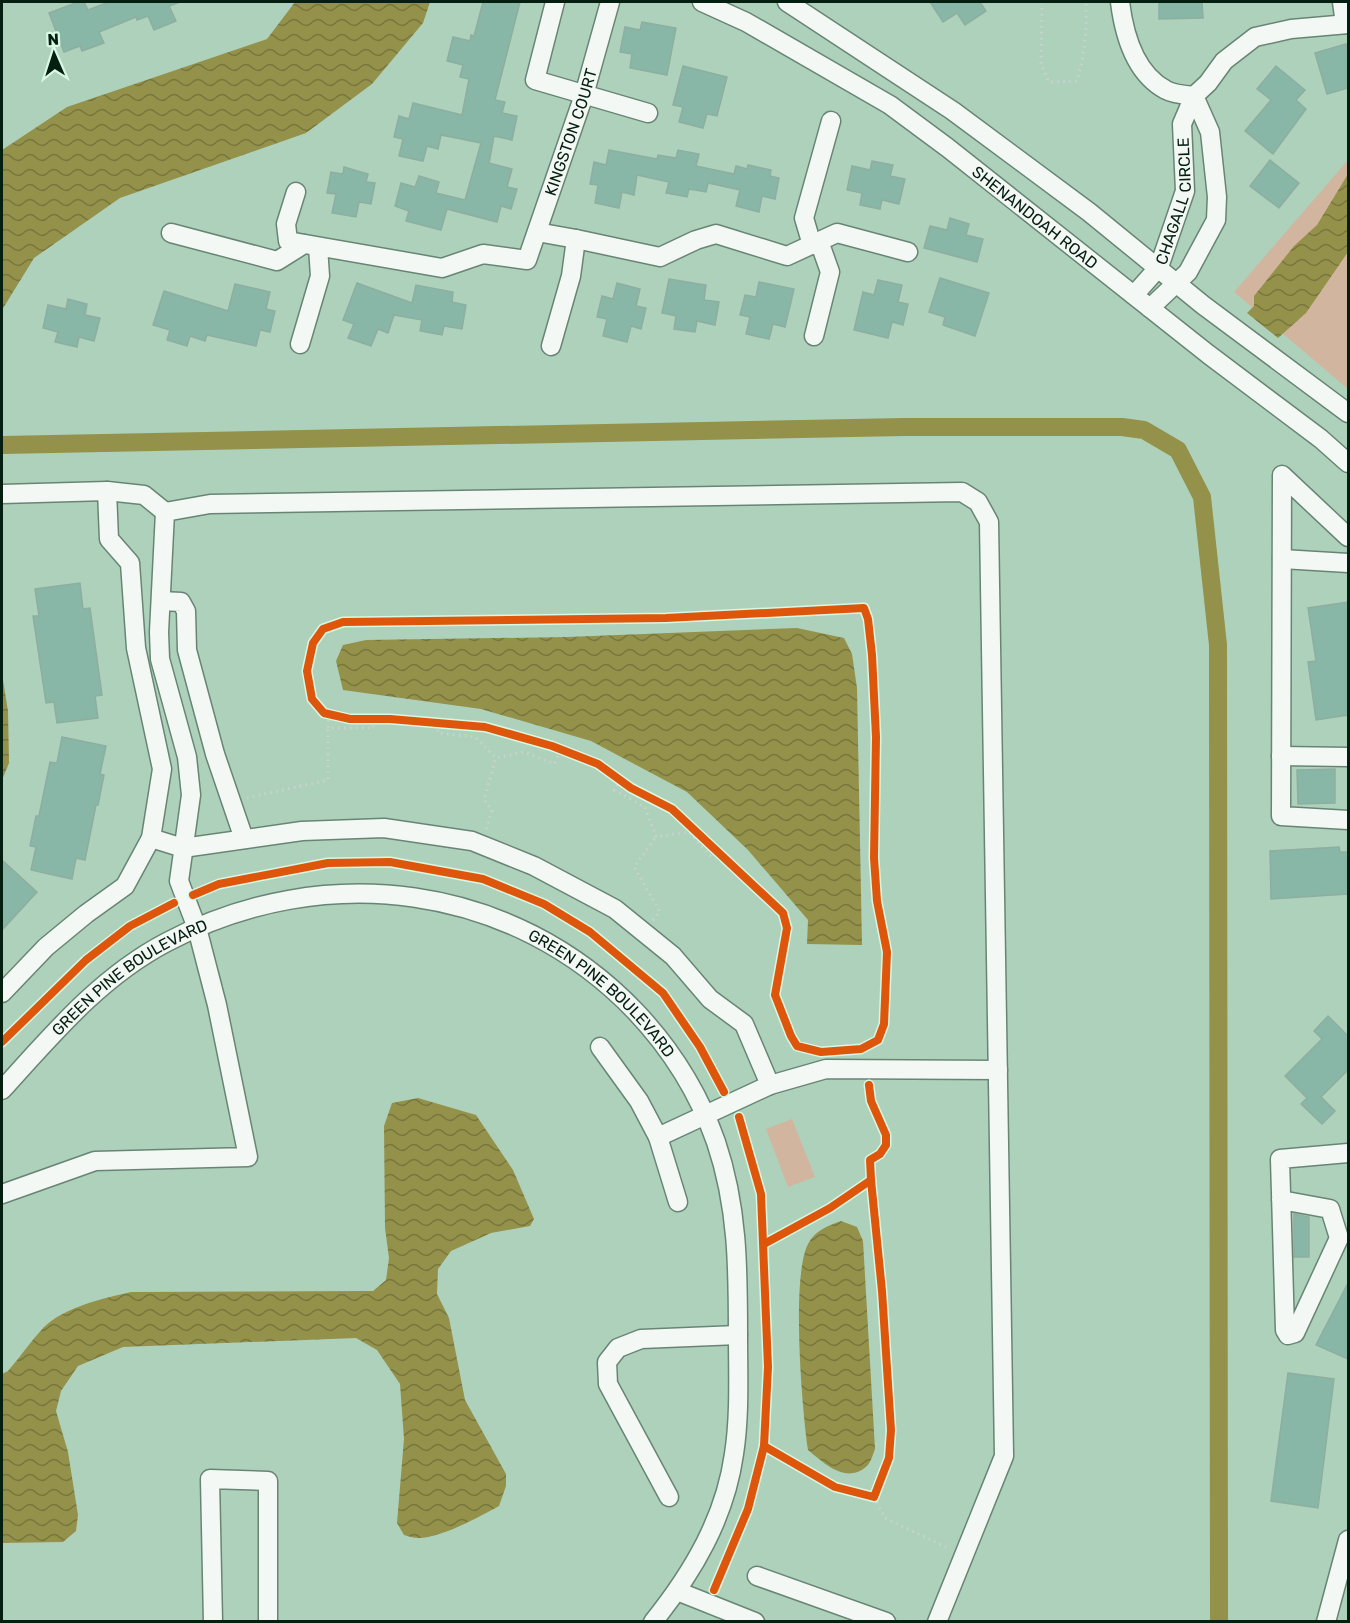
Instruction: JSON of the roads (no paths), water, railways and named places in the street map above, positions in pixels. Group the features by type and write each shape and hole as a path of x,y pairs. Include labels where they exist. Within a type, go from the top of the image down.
{"street":[{"path":"555,2 535,80 648,113"},
{"name":"KINGSTON COURT","path":"304,244 442,268 483,254 527,260 584,95 610,2"},
{"name":"SHENANDOAH ROAD","path":"702,2 746,22 890,105 1321,439 1348,463"},
{"path":"787,2 953,111 1089,212 1176,284 1348,413"},
{"path":"1120,2 1123,28 1139,64 1167,91 1194,96"},
{"path":"1342,2 1347,24"},
{"name":"CHAGALL CIRCLE","path":"1134,295 1158,267 1185,191 1182,124 1194,96 1208,83 1228,56 1256,37 1291,29 1347,24"},
{"name":"CHAGALL CIRCLE","path":"1150,308 1188,272 1216,220 1218,197 1210,132 1194,96"},
{"path":"814,336 830,272 804,218 831,121"},
{"path":"296,192 286,224 304,244 320,276 300,344"},
{"path":"537,232 660,257 696,240 716,234 787,256 837,233 908,252"},
{"path":"171,233 277,261 304,244"},
{"path":"551,346 571,276 576,239"},
{"path":"1348,537 1282,475 1281,816 1348,820"},
{"path":"2,993 46,947 125,886 151,838 162,769 136,648 130,563 108,539 107,491"},
{"path":"2,494 107,491 144,495 165,512 210,504 951,492 963,492 978,502 989,522 1004,1456 937,1622"},
{"path":"2,1194 95,1161 248,1157 217,1005 197,928 179,881 191,795 185,746 160,659 165,512"},
{"path":"1282,559 1348,563"},
{"path":"161,601 181,602 186,611 187,650 215,754 244,839"},
{"path":"1281,756 1348,757"},
{"path":"151,838 183,848 302,831 384,828 472,841 482,845 534,866 615,909 673,956 710,999 744,1024 770,1086"},
{"name":"GREEN PINE BOULEVARD","path":"2,1090 70,1015 104,984 141,957 197,928 247,909 322,894 367,893 411,896 454,904 496,918 536,936 573,958 619,995 649,1027 675,1062 698,1100 715,1140 728,1182 735,1225 738,1415 734,1456 716,1521 699,1557 678,1591 653,1622"},
{"path":"600,1047 639,1101 658,1137 678,1202"},
{"path":"658,1137 770,1086 826,1069 998,1070"},
{"path":"1281,1200 1330,1209 1339,1238 1295,1333 1288,1335 1285,1330 1281,1200 1280,1159 1348,1153"},
{"path":"669,1497 608,1384 607,1362 618,1348 641,1340 738,1335"},
{"path":"213,1622 210,1479 268,1481 268,1622"},
{"path":"1326,1622 1340,1595 1348,1540"},
{"path":"757,1576 886,1622"},
{"path":"678,1591 755,1622"}],"water":[{"path":"295,2 430,2 423,23 372,84 306,133 120,198 34,258 2,310 2,150 67,107 267,39"},
{"path":"1348,174 1348,252 1306,313 1278,338 1247,313 1254,306 1254,296 1294,246 1317,225"},
{"path":"797,628 844,638 852,654 857,688 862,945 807,944 808,920 748,850 687,792 591,741 481,709 343,690 336,661 343,645 366,640 567,637"},
{"path":"2,674 8,711 9,763 2,780"},
{"path":"418,1098 476,1115 513,1170 534,1219 530,1226 491,1233 451,1251 438,1269 437,1294 449,1318 465,1400 506,1474 506,1486 499,1506 438,1535 418,1538 404,1535 397,1523 404,1439 400,1384 377,1350 356,1338 123,1347 78,1366 61,1391 56,1411 68,1452 78,1515 76,1531 63,1542 2,1543 2,1374 8,1371 44,1327 74,1309 97,1300 131,1292 373,1291 386,1280 389,1258 385,1228 384,1126 392,1103"},
{"path":"841,1221 857,1227 863,1241 875,1449 867,1466 851,1473 843,1473 828,1466 808,1450 799,1344 800,1284 808,1244 818,1232"}],"waterway":[{"path":"2,445 904,427 1122,427 1144,430 1178,450 1202,497 1218,645 1219,1622"}]}
